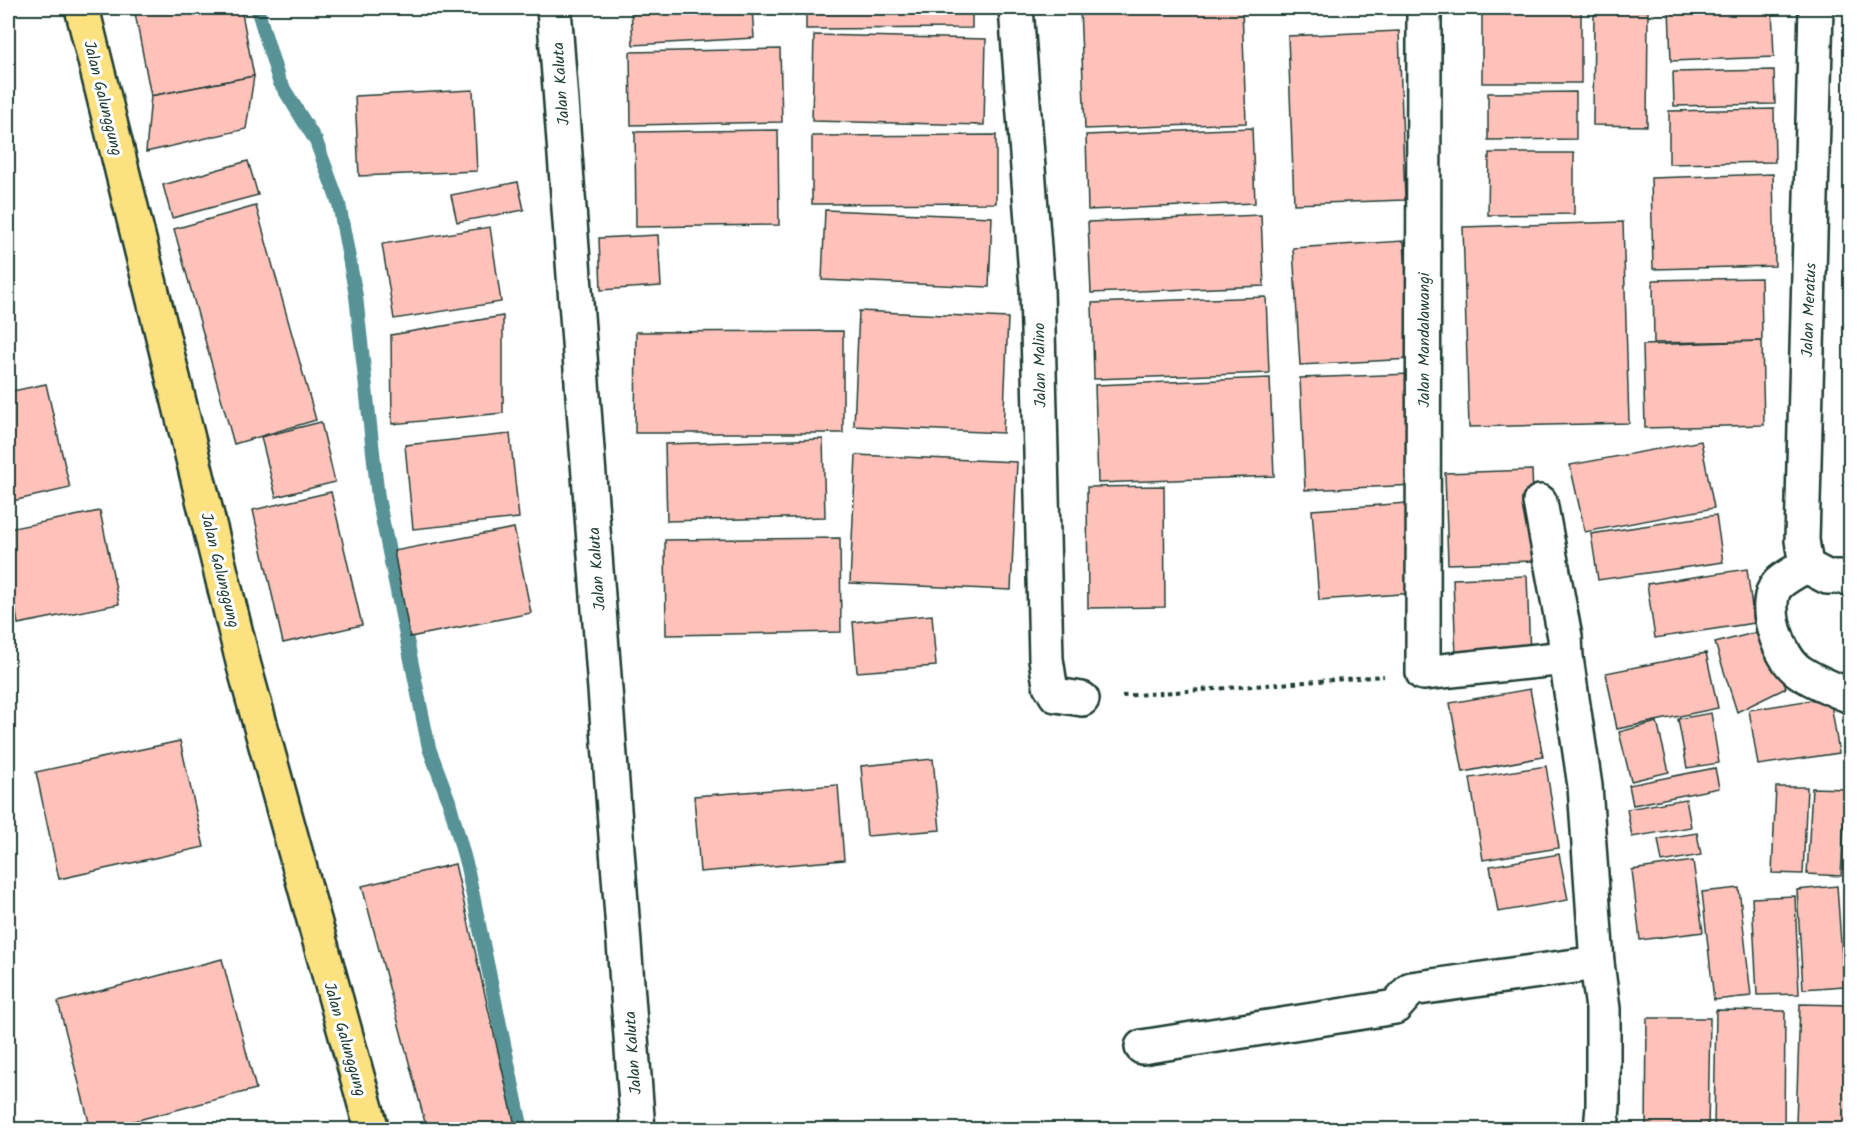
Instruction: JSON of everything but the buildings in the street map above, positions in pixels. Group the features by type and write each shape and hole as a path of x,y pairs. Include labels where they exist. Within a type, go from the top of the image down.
{"main road":[{"name":"Jalan Galunggung","path":"82,8 244,666 372,1130"}],"street":[{"name":"Jalan Kaluta","path":"554,8 638,1130"},
{"name":"Jalan Malino","path":"1016,8 1037,288 1046,659 1050,685 1056,695 1082,699"},
{"name":"Jalan Mandalawangi","path":"1423,673 1424,8"},
{"name":"Jalan Meratus","path":"1806,566 1802,540 1816,8"},
{"path":"1540,501 1565,637 1566,658 1585,786 1597,963 1603,1009 1601,1130"},
{"path":"1851,577 1827,577 1806,566 1778,584 1771,600 1771,616 1777,638 1783,653 1798,672 1851,696"},
{"path":"1423,673 1566,658"},
{"path":"1142,1047 1395,1007 1411,989 1597,963"}],"path":[{"path":"1082,699 1423,673"}],"waterway":[{"path":"257,8 279,81 316,141 339,204 356,296 378,498 429,748 449,801 467,867 522,1130"}]}
